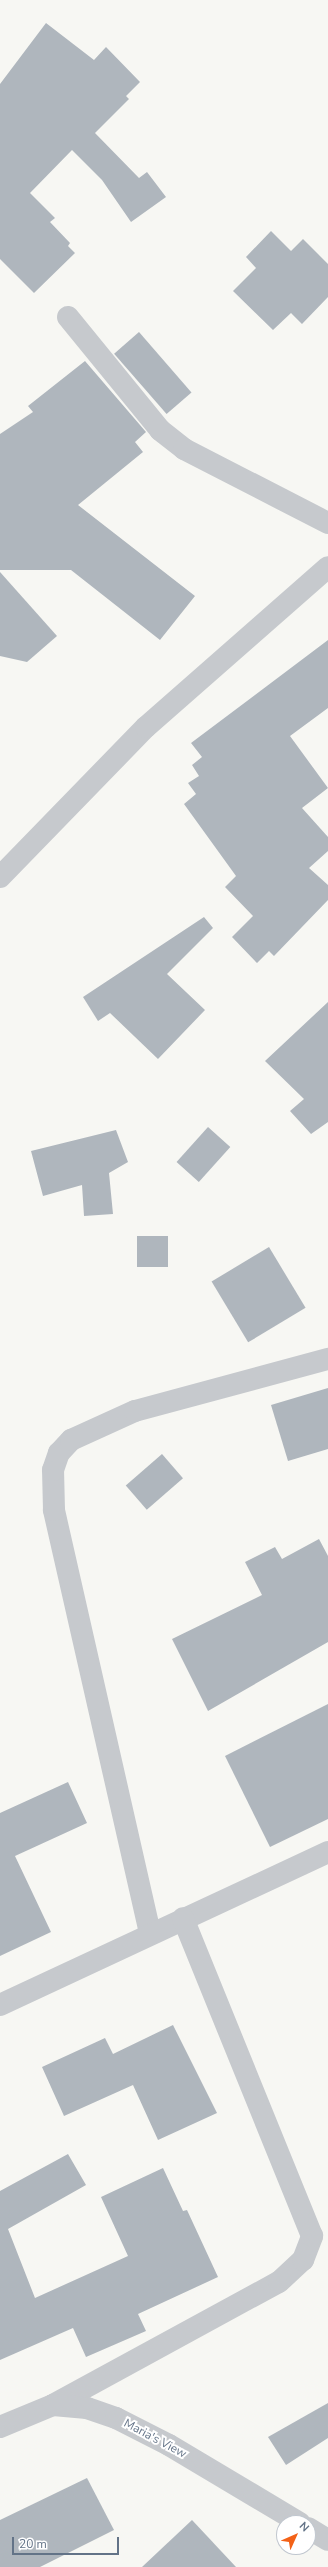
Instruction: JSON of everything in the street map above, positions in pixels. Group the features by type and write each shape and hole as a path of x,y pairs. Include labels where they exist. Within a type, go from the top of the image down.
{"street":[{"path":"68,317 160,430 184,449 328,523"},
{"path":"0,877 146,727 328,567"},
{"path":"150,1934 54,1510 53,1470 59,1453 72,1440 135,1411 328,1360"},
{"path":"0,2005 183,1918 328,1852"},
{"path":"53,2405 279,2282 303,2260 312,2236 183,1918"},
{"name":"Maria's View","path":"0,2427 53,2405 87,2408 116,2418 169,2445 287,2515"},
{"path":"316,2533 328,2540"}],"building":[{"path":"46,23 94,60 106,47 140,82 126,96 129,99 95,133 139,178 147,172 166,197 131,222 102,180 72,150 30,193 55,218 50,222 70,243 68,246 75,253 34,293 0,259 0,84"},
{"path":"271,231 291,251 303,239 328,264 328,297 302,324 291,313 273,330 233,291 256,268 246,257"},
{"path":"139,332 191,392 167,414 114,354"},
{"path":"85,361 146,432 135,442 143,452 78,505 195,596 160,640 71,570 0,570 0,434 33,412 28,406"},
{"path":"0,572 57,636 27,662 0,656"},
{"path":"328,640 328,708 290,736 328,788 302,808 328,837 328,851 309,868 328,885 328,900 274,956 269,951 257,963 232,937 253,916 225,887 236,876 184,804 196,794 188,783 199,776 192,765 202,757 191,743"},
{"path":"204,917 213,928 167,974 205,1010 158,1059 110,1013 98,1021 83,997"},
{"path":"328,1002 328,1122 311,1134 290,1111 304,1099 265,1061"},
{"path":"208,1127 230,1147 199,1182 177,1162"},
{"path":"116,1130 128,1162 109,1173 113,1214 84,1216 82,1185 43,1196 31,1151"},
{"path":"137,1236 168,1236 168,1267 137,1267"},
{"path":"269,1247 306,1308 248,1342 212,1282"},
{"path":"328,1388 328,1449 288,1461 271,1405"},
{"path":"162,1454 183,1478 147,1510 126,1485"},
{"path":"319,1539 328,1556 328,1642 208,1711 172,1639 262,1595 245,1562 275,1547 282,1559"},
{"path":"328,1704 328,1819 270,1847 225,1756"},
{"path":"68,1782 87,1823 15,1856 51,1932 0,1956 0,1813"},
{"path":"173,2025 217,2113 158,2140 133,2085 64,2116 42,2067 105,2038 113,2054"},
{"path":"68,2154 86,2185 8,2229 35,2298 128,2256 101,2197 163,2168 183,2211 187,2210 218,2277 138,2314 146,2331 86,2357 73,2328 0,2360 0,2191"},
{"path":"328,2403 328,2438 286,2465 268,2437"},
{"path":"87,2478 114,2530 40,2567 0,2567 0,2520"},
{"path":"192,2520 236,2567 142,2567"}]}
